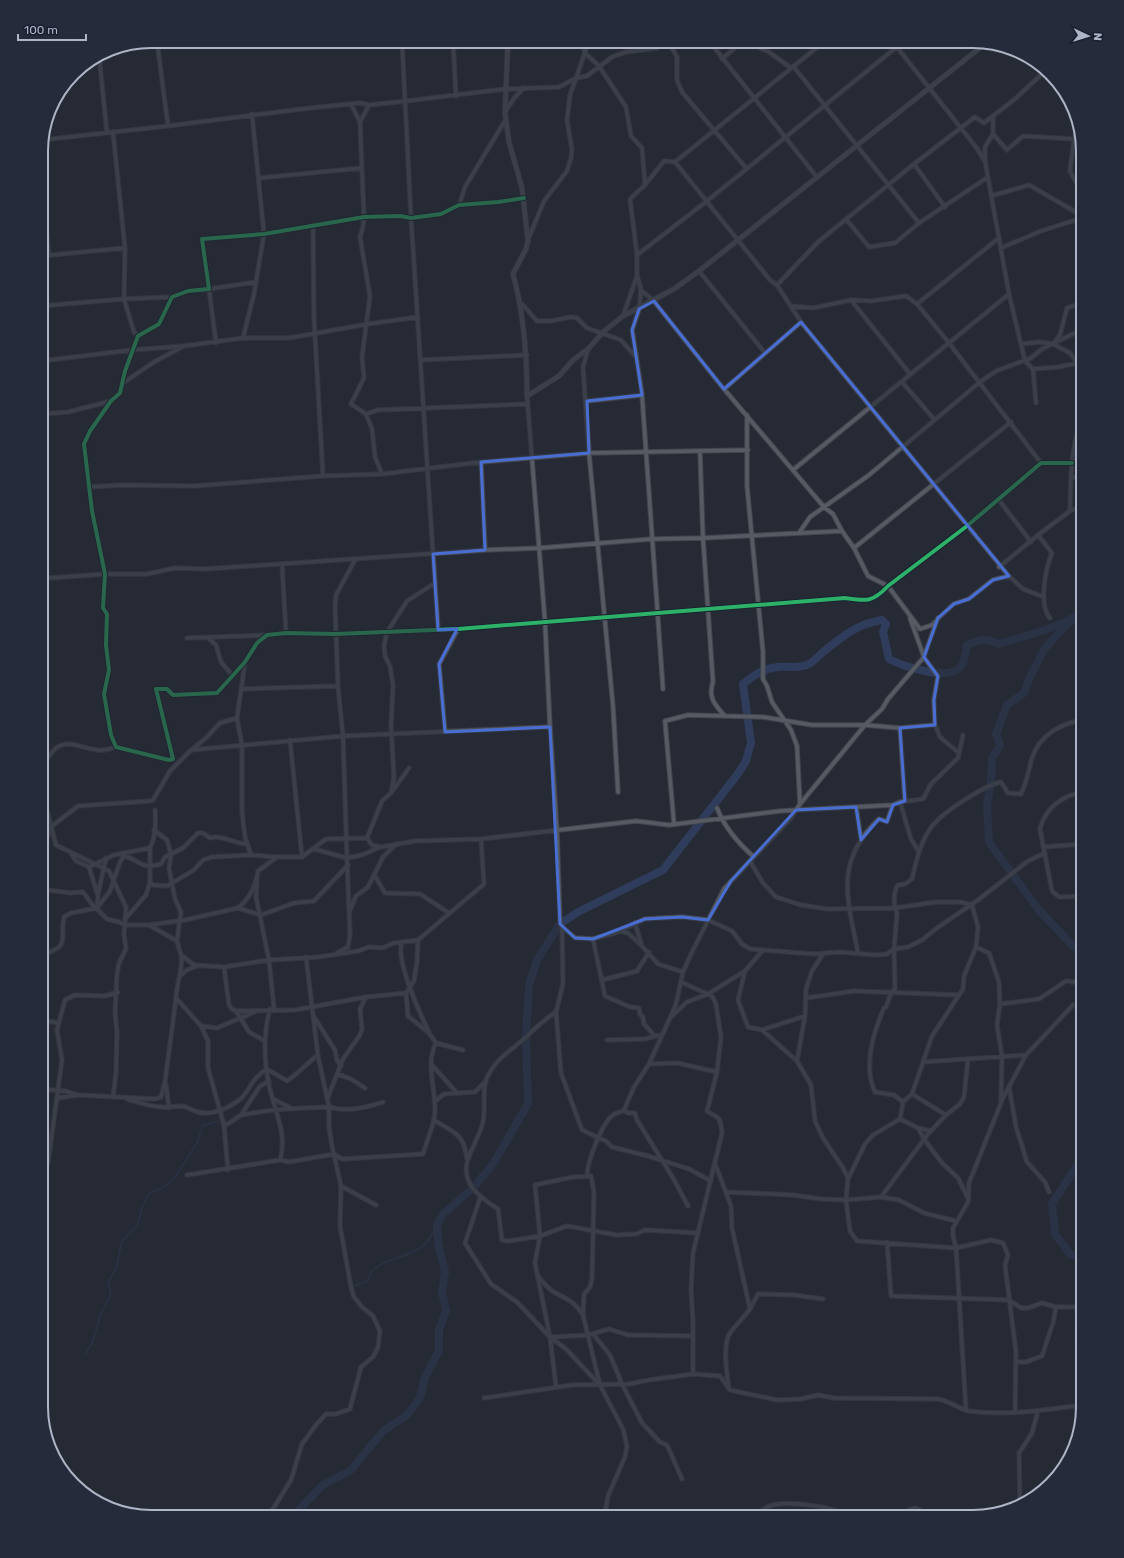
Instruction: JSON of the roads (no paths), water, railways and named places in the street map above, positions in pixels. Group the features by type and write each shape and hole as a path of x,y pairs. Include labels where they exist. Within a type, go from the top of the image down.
{"street":[{"path":"157,48 168,126"},
{"path":"402,48 411,218 422,360 432,554 438,630"},
{"path":"453,48 456,96"},
{"path":"508,48 505,112 509,142 520,175 524,198 528,241"},
{"path":"584,48 585,54 599,66 626,107 631,136 642,148 645,185"},
{"path":"587,48 570,95 566,120 572,150 567,171 544,201 526,249 513,274 522,304 522,325 527,356 527,396 546,622 550,727 557,831 560,924 562,927 563,984 556,1012 561,1073 582,1130 606,1141 612,1147 690,1169 711,1181"},
{"path":"49,139 168,126 252,114 360,103 369,105 456,96 505,89 559,87 576,78 587,76 612,57 626,52 657,48"},
{"path":"672,48 677,57 677,80 682,92 746,168"},
{"path":"714,48 816,176"},
{"path":"722,59 735,48"},
{"path":"760,48 770,52 792,67 919,223"},
{"path":"663,689 642,395 632,330 639,309 641,290 637,275 637,255 630,199 645,185 664,161 675,162 816,48"},
{"path":"637,255 707,201 895,48"},
{"path":"897,48 976,147 985,161"},
{"path":"527,396 560,376 573,360 588,349 602,332 623,316 674,290 699,271 816,176 857,146 980,48"},
{"path":"100,62 107,133"},
{"path":"777,285 818,242 887,185 975,117 984,123 1042,74"},
{"path":"505,112 515,97 524,88"},
{"path":"351,104 360,122 364,217 364,227 360,237 370,296 368,324 362,357 364,378 351,404 366,414 372,429 375,457 382,474"},
{"path":"360,122 369,105"},
{"path":"243,338 256,282 264,234 252,114"},
{"path":"993,116 993,134 985,147 985,161 1009,294 1025,361 1033,369 1036,403"},
{"path":"459,205 465,187 506,118"},
{"path":"113,132 125,248 124,299 134,332 138,336"},
{"path":"993,134 1007,150 1023,136 1074,139 1070,171 1076,182"},
{"path":"675,162 770,280 777,285 801,322 934,484 999,567 1023,589 1044,597"},
{"path":"914,164 945,207"},
{"path":"258,178 362,168"},
{"path":"846,219 869,247 895,242 919,223 988,177"},
{"path":"991,196 1029,185 1076,212"},
{"path":"216,343 202,239 264,234 364,217 400,216 411,218 441,214 459,205 524,198"},
{"path":"1001,248 1041,231 1076,220"},
{"path":"313,226 314,319 323,476"},
{"path":"917,304 998,238"},
{"path":"48,247 49,255 125,248"},
{"path":"699,271 765,353"},
{"path":"623,316 637,275"},
{"path":"48,305 124,299 172,297 188,291 256,282"},
{"path":"641,290 654,300 724,389 747,414 824,507 833,514 854,548 868,576 888,586 920,630 932,625 954,604 969,599 993,580 1008,576"},
{"path":"793,470 869,406 902,382 1009,294"},
{"path":"791,306 812,308 851,300 871,301 906,296 917,304 949,343 1041,463"},
{"path":"172,297 159,324 138,336 125,371 120,393 111,401 86,438 84,444 88,487 105,574 103,608 107,614 106,645 109,670 104,694 111,735 116,747 122,750 169,760 173,759 156,689 167,690 173,696 216,693 245,662 257,643 267,635"},
{"path":"851,300 910,374"},
{"path":"522,304 537,322 571,317 577,318 587,328 602,332 621,340 636,356"},
{"path":"1053,344 1060,335 1067,308 1076,305"},
{"path":"48,360 132,350 216,343 243,338 289,338 418,317"},
{"path":"724,389 801,322"},
{"path":"799,533 810,517 869,475 980,382 996,371 1025,361 1053,344 1076,333"},
{"path":"1021,344 1040,342 1053,344 1070,353 1076,361"},
{"path":"122,383 154,362 184,346"},
{"path":"588,349 583,367 618,792"},
{"path":"422,360 527,356"},
{"path":"1033,369 1058,367 1076,362"},
{"path":"902,382 934,419"},
{"path":"587,402 642,395"},
{"path":"48,413 68,412 111,401"},
{"path":"366,414 384,410 424,410 528,404"},
{"path":"747,414 747,486 753,535 763,652 762,679 767,686 772,702 793,733 797,746 800,804"},
{"path":"854,548 1011,422"},
{"path":"1070,511 1072,463 1076,437"},
{"path":"88,487 123,485 194,486 323,476 382,474 481,462 533,459 589,453 748,450"},
{"path":"700,452 703,538 713,682 710,691 712,703 724,716"},
{"path":"481,462 485,550"},
{"path":"187,638 286,633 335,634 458,629 604,616 709,610 845,598 864,601 880,594 888,586 999,500 1041,463 1072,463"},
{"path":"1071,477 1076,477"},
{"path":"999,500 1031,542"},
{"path":"999,567 1038,535 1070,511 1076,509"},
{"path":"48,577 105,574 147,574 175,568 205,569 485,550 540,548 652,539 703,538 842,530"},
{"path":"1038,535 1052,553 1046,566 1044,597 1050,618"},
{"path":"336,954 348,947 350,935 348,838 343,736 335,634 336,594 355,560"},
{"path":"282,564 286,633"},
{"path":"391,794 394,777 392,734 393,685 390,666 385,656 384,645 387,632 408,601 435,583"},
{"path":"907,611 924,657 938,676 934,700 935,725 940,737 959,753"},
{"path":"587,1176 591,1153 607,1122 613,1114 624,1110 634,1087 649,1064 676,1004 683,972 724,889 791,818 800,804 865,725 882,709 888,699 924,657 938,618"},
{"path":"445,732 439,664 458,629"},
{"path":"208,638 216,645 221,662 232,675"},
{"path":"245,662 237,718 242,745 242,812 247,844 251,855"},
{"path":"241,689 338,686"},
{"path":"674,824 666,721 688,715 784,720 812,725 865,725 900,728 935,725"},
{"path":"48,835 52,826 78,806 152,800 170,771 191,750 206,738 220,723 237,718"},
{"path":"903,1102 894,1095 875,1092 870,1080 870,1062 875,1030 896,983 894,949 897,913 895,908 895,890 898,885 905,884 912,879 919,852 934,824 959,804 991,784 1001,782 1008,793 1021,794 1030,774 1035,751 1046,737 1059,726 1076,722"},
{"path":"191,750 343,736 550,727"},
{"path":"900,728 905,801"},
{"path":"314,849 348,858 362,856 381,847 415,841 481,839 636,821 662,825 796,810 893,805 905,801 924,799 931,784 958,758 963,735"},
{"path":"290,740 302,856"},
{"path":"48,759 52,752 62,745 70,743 98,750 107,750 116,747"},
{"path":"367,838 382,801 391,794 410,768"},
{"path":"1076,794 1062,798 1047,814 1041,823 1040,829 1052,891 1059,898 1076,897"},
{"path":"900,802 911,839 919,852"},
{"path":"858,953 849,909 846,880 850,861 867,830 879,819 887,822 893,805"},
{"path":"856,807 861,840"},
{"path":"717,808 721,818 742,847 754,857"},
{"path":"125,920 146,895 150,882 150,848 154,830 155,810"},
{"path":"48,812 56,845 94,864 104,867 109,871 126,907 124,925 126,949 119,963 118,992 115,1013 117,1032 116,1073 113,1097"},
{"path":"48,1089 59,1090 78,1095 155,1099 161,1096 165,1082 176,998 176,986 183,964 177,941 180,912 175,899 173,881 169,868 171,854 167,840 154,830"},
{"path":"48,953 57,950 62,944 64,936 62,926 64,917 71,913 97,908 110,891 120,862 124,856 140,865 149,867 161,864 171,854 183,848 198,833 204,833 210,838 216,836 240,844 247,844"},
{"path":"150,882 153,885 167,886 173,881 194,870 204,860 212,857 251,855 276,857 302,856 314,849 326,839 367,838"},
{"path":"367,838 372,845 381,847"},
{"path":"181,955 190,963 198,966 224,967 269,960 306,956 318,957 358,952 369,947 382,948 402,942 418,940 484,884 481,839"},
{"path":"349,912 356,896 368,887 375,876 383,857 397,844"},
{"path":"1044,847 1076,845"},
{"path":"89,867 106,858 129,851 141,851 150,848"},
{"path":"71,852 76,861 89,867 98,896"},
{"path":"562,927 575,938 593,939 620,931 645,919 682,917 708,920 732,931 746,947 763,950 823,954 840,952 875,955 887,954 894,949 908,947 922,940 937,928 972,905 1028,861 1045,853"},
{"path":"276,857 258,871 256,896 269,960 272,1009 266,1027 265,1041 269,1081 284,1144 280,1160"},
{"path":"97,908 106,858"},
{"path":"750,861 763,883 776,897 801,905 827,909 895,908 936,902 960,902 972,905"},
{"path":"48,890 70,893 83,892 107,919 124,925 149,925 180,921 238,908 261,915 294,904 314,901 348,865"},
{"path":"375,876 385,893 420,894 449,913"},
{"path":"238,908 244,902 257,879"},
{"path":"972,905 978,927 976,947 964,976 963,989 932,1036 912,1094 903,1102 900,1119 873,1135 865,1144 848,1179 846,1200 850,1231 857,1241 956,1248 991,1240 1003,1243 1008,1255 1005,1265 1016,1362 1015,1413"},
{"path":"635,923 642,944"},
{"path":"149,925 177,941"},
{"path":"620,931 628,933 642,944 658,964 683,972"},
{"path":"593,939 605,996 630,1008 639,1008 640,1014 643,1016 644,1024 655,1036"},
{"path":"418,940 418,962 414,981 406,993 408,1016 429,1033"},
{"path":"402,942 399,949 405,978 410,986 429,1033 436,1043 464,1050"},
{"path":"976,947 989,953 995,965 1000,982 1000,1004 997,1026 1002,1056 1001,1103"},
{"path":"670,1018 687,1002 708,994 745,971 763,950"},
{"path":"602,980 637,971 649,952"},
{"path":"797,1061 805,1016 806,989 812,971 823,954"},
{"path":"272,1510 291,1480 297,1456 304,1442 326,1414 336,1414 350,1409 361,1367 373,1357 378,1347 380,1338 378,1326 373,1316 354,1297 351,1286 340,1226 341,1186 329,1127 330,1107 318,1055 306,956"},
{"path":"180,976 187,970 198,966"},
{"path":"224,967 229,1004 232,1010 236,1011 249,1032 265,1041"},
{"path":"745,971 738,1000 740,1009 748,1027 762,1030 797,1061 810,1085 815,1121 823,1138 843,1168 848,1179"},
{"path":"1000,1004 1039,999 1066,981 1074,982 1076,984"},
{"path":"680,982 712,996 716,1004 721,1037 717,1072 707,1111 715,1114 721,1124 722,1133 693,1252 691,1282 693,1374"},
{"path":"806,998 854,991 958,995"},
{"path":"48,1163 62,1060 57,1030 65,1000 75,995 106,996 118,992"},
{"path":"236,1011 272,1009 295,1010 366,997 406,993"},
{"path":"328,1097 343,1059 360,1035 362,1029 360,1009 366,997"},
{"path":"176,998 201,1026 208,1041 208,1068 219,1105 219,1110 224,1120 228,1170"},
{"path":"966,1410 956,1248 953,1236 956,1221 968,1198 969,1183 1009,1086 1026,1055 1073,1004"},
{"path":"201,1026 217,1028 260,1010"},
{"path":"435,1101 444,1094 475,1092 486,1081 493,1066 503,1055 524,1039 540,1022 556,1012"},
{"path":"314,1016 335,1050 337,1060 341,1066"},
{"path":"762,1030 805,1016"},
{"path":"48,1021 59,1023"},
{"path":"607,1040 645,1039 662,1035"},
{"path":"187,1175 228,1170 280,1160 289,1162 334,1154 342,1159 423,1154 434,1120 435,1101 431,1052 436,1043"},
{"path":"267,1069 287,1081 298,1074 302,1066 318,1055"},
{"path":"923,1062 1026,1055"},
{"path":"881,1197 924,1139 946,1115 960,1104 964,1097 968,1059"},
{"path":"649,1064 677,1063 717,1072"},
{"path":"432,1065 457,1093"},
{"path":"121,1097 169,1108 183,1106 200,1113 219,1110 240,1100 250,1084 260,1073 267,1069"},
{"path":"338,1074 351,1079 364,1088"},
{"path":"224,1125 231,1124 240,1115 260,1086 269,1081"},
{"path":"467,1161 483,1122 486,1081"},
{"path":"165,1082 169,1096 169,1108"},
{"path":"1009,1086 1016,1127 1027,1162 1045,1182 1049,1192"},
{"path":"912,1094 946,1115"},
{"path":"58,1098 78,1095"},
{"path":"273,1099 292,1108"},
{"path":"240,1115 292,1108 330,1107 336,1109 356,1109 383,1102"},
{"path":"624,1110 628,1113 635,1113 637,1120 688,1206"},
{"path":"900,1119 918,1128 931,1131"},
{"path":"434,1120 462,1138 466,1146 467,1176 472,1189 480,1198 498,1209 502,1240 509,1241 540,1236 567,1226 617,1235 636,1234 645,1230 698,1233"},
{"path":"918,1128 924,1139 942,1163 958,1178 968,1198"},
{"path":"715,1165 731,1206 732,1228 750,1309"},
{"path":"556,1387 550,1337 535,1263 540,1236 535,1185 591,1176 594,1193 592,1278 590,1287 584,1294 583,1315"},
{"path":"341,1186 376,1205"},
{"path":"726,1192 793,1195 846,1200 881,1197 899,1200 924,1213 956,1221"},
{"path":"480,1198 465,1243 491,1284 516,1302 550,1337 566,1349 600,1385 623,1429 628,1446 625,1457 608,1496 606,1510"},
{"path":"887,1242 891,1296 1009,1300 1021,1308 1028,1308 1042,1303 1056,1307 1076,1307"},
{"path":"537,1276 550,1290 570,1300 579,1308 591,1335 600,1385"},
{"path":"730,1390 726,1365 727,1340 730,1333 750,1309 758,1294 794,1295 823,1299"},
{"path":"1016,1362 1026,1362 1042,1356 1053,1323 1056,1307"},
{"path":"550,1337 591,1335 609,1329 628,1335 693,1336"},
{"path":"591,1335 610,1355 622,1384 642,1423 660,1442 667,1445 682,1480"},
{"path":"484,1398 572,1385 622,1384 693,1374 720,1376 730,1390 777,1400 801,1399 818,1395 834,1398 937,1399 950,1402 966,1410 1015,1413 1076,1406"},
{"path":"1020,1499 1019,1453 1032,1432 1038,1411"},
{"path":"763,1510 775,1504 795,1504 834,1510"},
{"path":"909,1510 915,1508 920,1510"}],"water":[{"path":"1076,612 1076,622 1069,627 1064,618"}],"waterway":[{"path":"299,1510 323,1485 351,1470 383,1431 407,1415 420,1398 425,1377 439,1351 439,1330 446,1311 442,1292 445,1272 438,1243 437,1225 443,1214 472,1189 493,1164 528,1104 526,1037 529,985 537,960 560,924 578,912 663,870 737,775 746,761 751,743 743,684 764,670 778,667 805,666 815,660 844,636 865,624 882,620 886,624 883,632 889,659 924,671 945,673 953,672 961,666 964,660 967,645 979,640 986,640 999,644 1045,630 1076,616"},
{"path":"1070,621 1045,648 1029,679 1024,693 1007,705 996,734 1000,745 992,758 991,784 987,805 989,842 1038,909 1076,948"},
{"path":"85,1354 92,1343 102,1311 111,1294 108,1282 116,1268 122,1241 138,1224 142,1207 149,1193 160,1189 173,1180 197,1143 203,1125 222,1121"},
{"path":"1076,1167 1052,1204 1055,1234 1070,1254 1076,1256"},
{"path":"351,1287 368,1281 372,1271 379,1265 416,1251 422,1247 428,1241 437,1225"}]}
